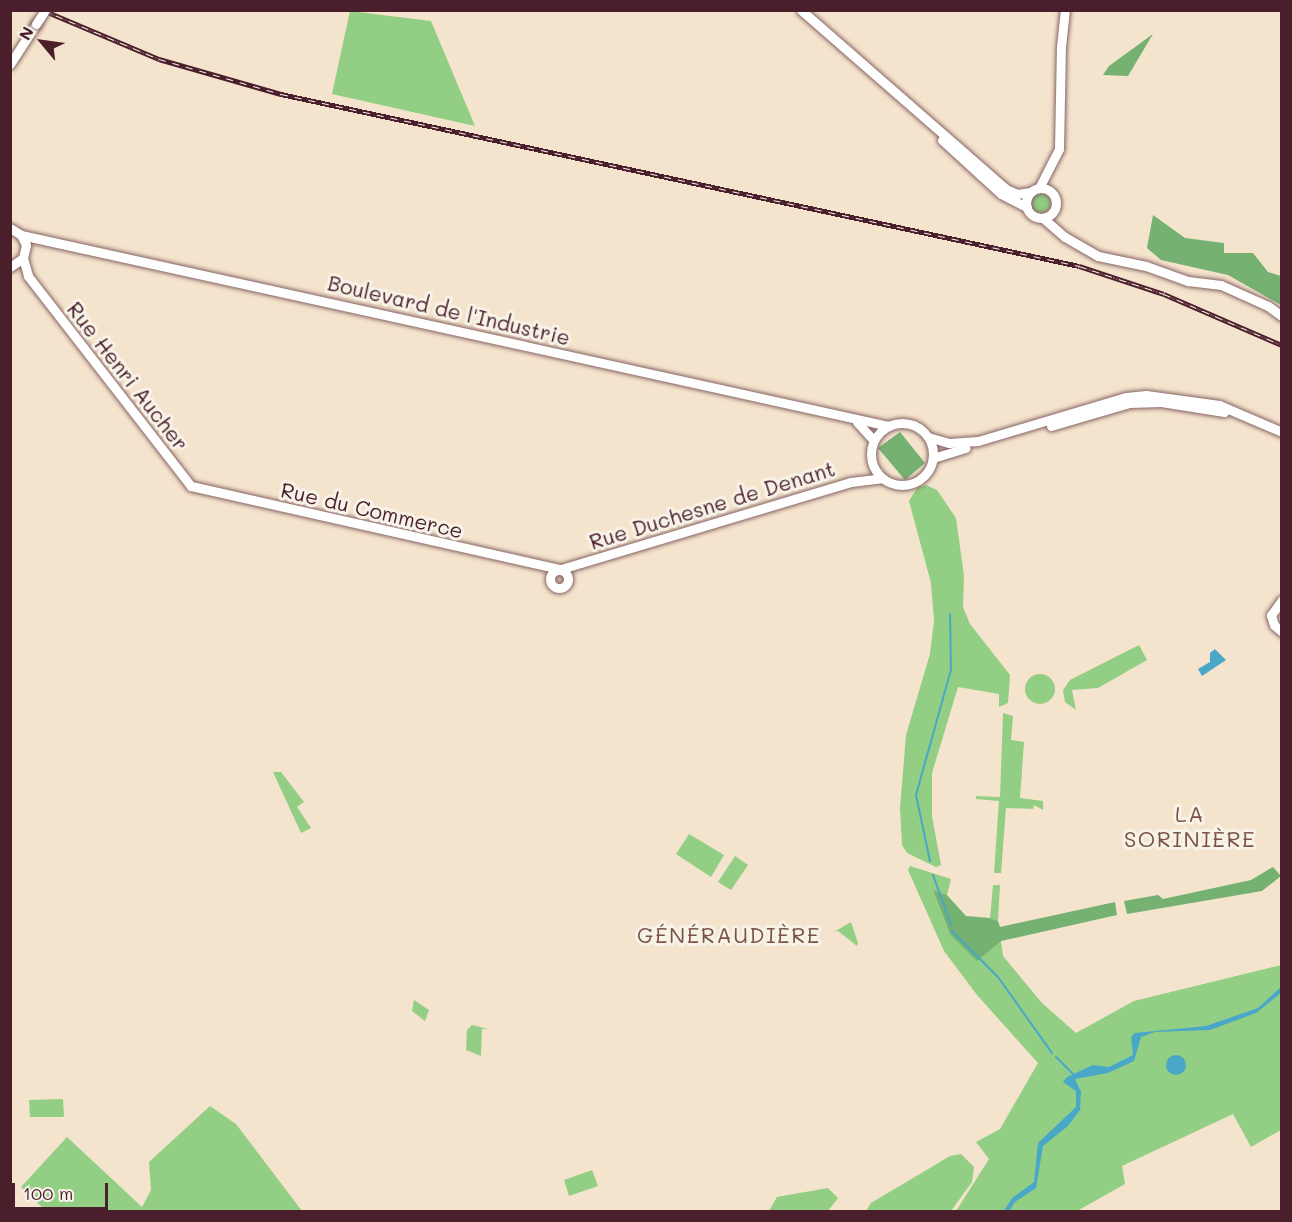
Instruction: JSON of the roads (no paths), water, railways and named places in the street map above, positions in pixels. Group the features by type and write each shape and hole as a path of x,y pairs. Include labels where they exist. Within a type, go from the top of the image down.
{"main road":[{"path":"10,62 45,10"},
{"path":"801,10 1006,189 1017,194 1035,190 1051,191"},
{"path":"1043,218 1053,212 1056,200 1051,191 1051,170 1060,142 1061,47 1065,10"},
{"path":"909,106 1001,194 1027,207 1032,215 1043,218 1075,244 1098,256 1188,281 1221,285 1268,306 1281,316"},
{"path":"1027,207 1035,190 1051,170"},
{"path":"1053,212 1075,244"},
{"path":"10,228 21,235"},
{"name":"Boulevard de l'Industrie","path":"21,235 44,238 888,426"},
{"name":"Rue Henri Aucher","path":"21,235 28,276"},
{"path":"10,267 44,238"},
{"name":"Rue Henri Aucher","path":"10,267 28,276 191,486 205,492"},
{"path":"928,437 933,458 927,473 911,484 896,484 882,478 872,458 874,441 888,426 911,424 928,437 949,443 978,441 1126,397 1146,395 1219,405 1281,432"},
{"path":"933,458 1122,405 1152,401 1223,412 1281,439"},
{"name":"Boulevard de l'Industrie","path":"847,417 865,427 874,441"},
{"name":"Rue Duchesne de Denant","path":"851,482 862,474 872,458"},
{"name":"Rue Duchesne de Denant","path":"559,569 851,482 882,478"},
{"name":"Rue du Commerce","path":"205,492 559,569"},
{"name":"Rue Duchesne de Denant","path":"568,580 584,563"},
{"name":"Rue du Commerce","path":"531,564 550,578"},
{"path":"559,569 568,580 557,588 550,578 559,569"},
{"path":"1281,600 1271,615 1274,626 1281,632"}],"water":[{"path":"1215,649 1226,660 1202,676 1198,669 1210,662 1210,653"},
{"path":"1281,987 1281,993 1256,1013 1210,1030 1155,1032 1141,1037 1134,1061 1108,1073 1075,1079 1081,1092 1080,1110 1068,1126 1043,1146 1036,1188 1015,1202 1009,1211 1004,1211 1012,1198 1034,1182 1038,1143 1076,1107 1076,1091 1063,1082 1067,1077 1093,1065 1109,1067 1133,1055 1131,1037 1135,1033 1206,1026 1258,1008"},
{"path":"1172,1055 1180,1055 1186,1061 1186,1069 1180,1075 1172,1075 1166,1069 1166,1061"}],"waterway":[{"path":"930,861 916,795 951,670 950,614"},
{"path":"933,875 951,925"},
{"path":"952,931 998,977 1052,1053"},
{"path":"1056,1057 1073,1074"}],"railway":[{"path":"43,10 159,59 281,94 1079,266 1164,294 1282,345"}],"district":[{"name":"LA SORINIÈRE","path":"1190,826"},
{"name":"GÉNÉRAUDIÈRE","path":"729,935"}]}
